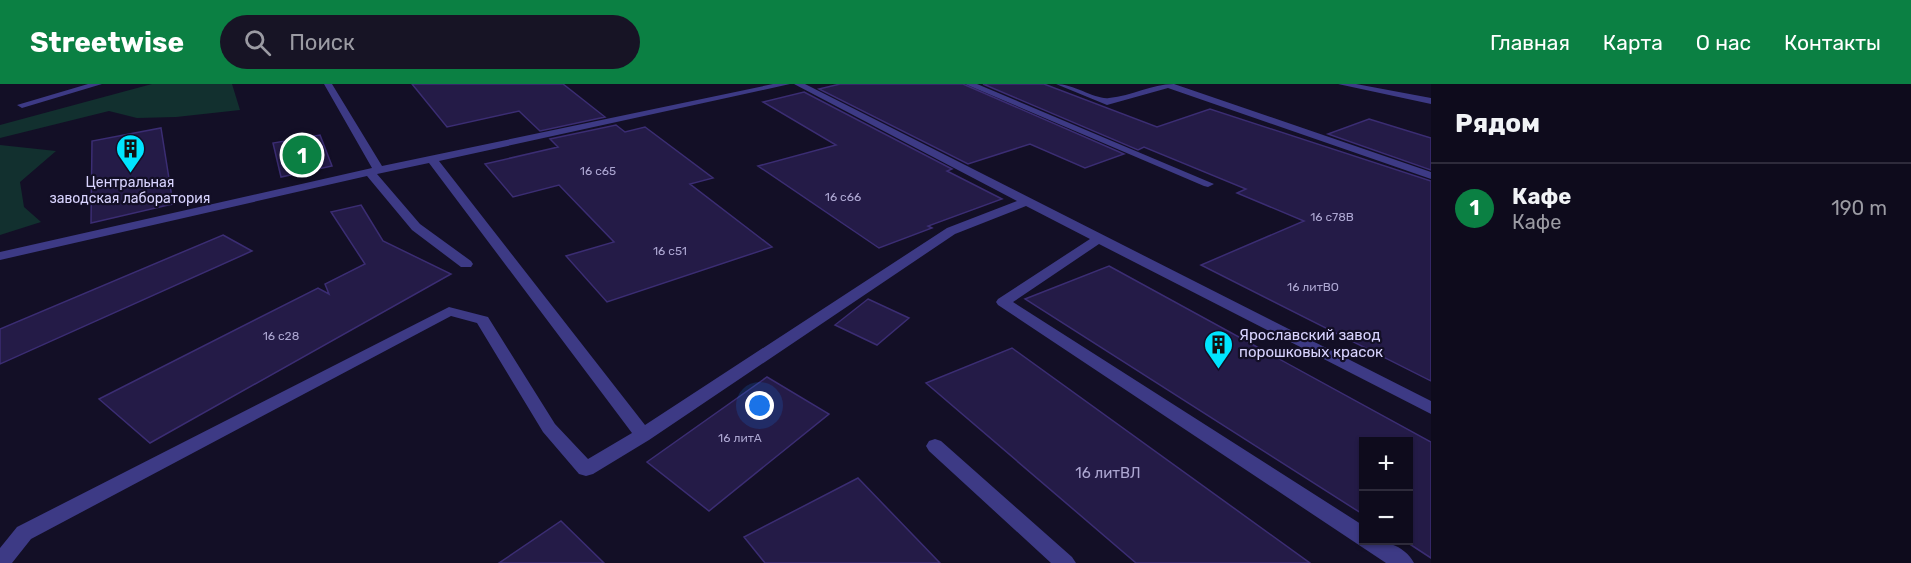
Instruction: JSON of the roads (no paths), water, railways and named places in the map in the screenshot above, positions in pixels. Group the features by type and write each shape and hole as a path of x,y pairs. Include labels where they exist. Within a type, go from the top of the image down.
{"lane":[{"path":"22,105 98,84"},
{"path":"328,84 374,171 416,227 466,264"},
{"path":"0,256 374,171 786,84"},
{"path":"798,84 1431,408"},
{"path":"969,84 1209,183"},
{"path":"1060,84 1107,102 1168,85 1431,176"},
{"path":"1342,84 1431,101"},
{"path":"432,159 643,435"},
{"path":"0,563 24,533 449,311 483,320 549,428 586,470 643,435 951,231 1027,201"},
{"path":"1100,238 1003,302 1359,534"},
{"path":"935,446 1065,563"},
{"path":"1376,545 1403,563"}],"place":[{"name":"Кафе","path":"302,155"},
{"name":"Центральная заводская лаборатория","path":"130,174"},
{"name":"Ярославский завод порошковых красок","path":"1218,370"}]}
